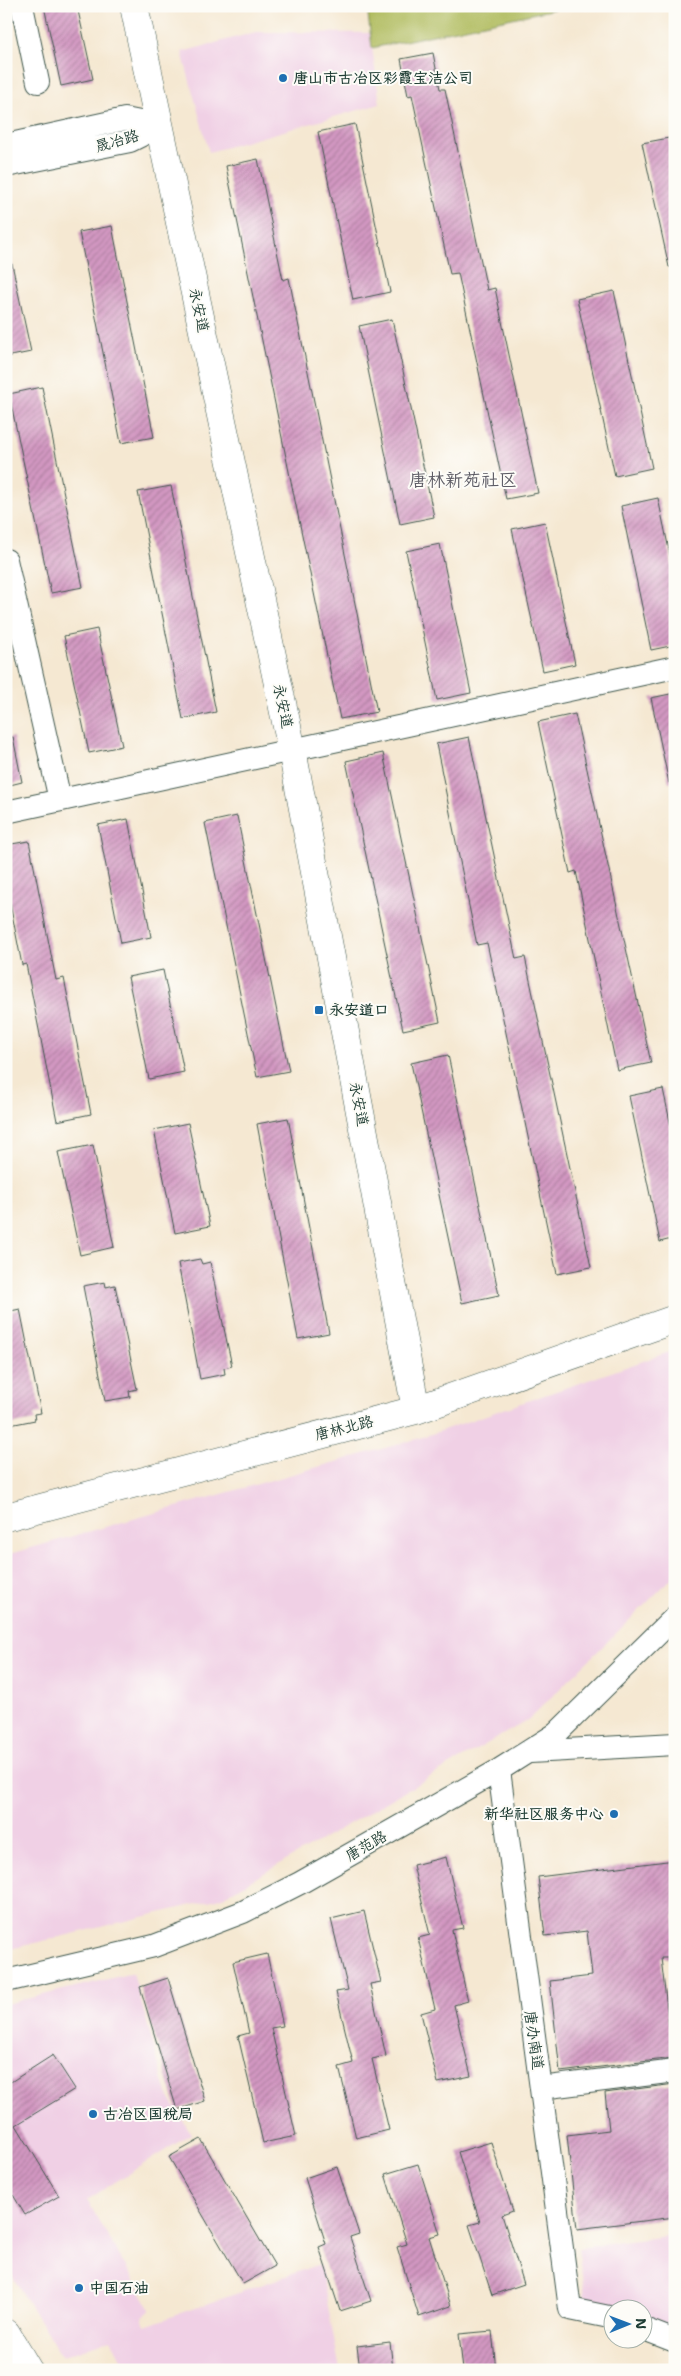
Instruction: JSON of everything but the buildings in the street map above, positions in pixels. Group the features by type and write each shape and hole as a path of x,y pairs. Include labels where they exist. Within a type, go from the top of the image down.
{"main road":[{"name":"永安道","path":"134,6 292,750 415,1403"},
{"name":"唐林北路","path":"6,1499 415,1403 675,1303"},
{"name":"唐林北路","path":"6,1517 415,1403 675,1319"},
{"path":"6,2333 28,2370"}],"street":[{"path":"22,6 38,82"},
{"name":"晟冶路","path":"6,145 125,119 160,126"},
{"name":"晟冶路","path":"6,166 130,141 160,126"},
{"path":"6,560 16,646 60,800"},
{"path":"6,812 675,667"},
{"name":"唐范路","path":"6,1981 154,1946 243,1912 300,1883 499,1770 556,1734 675,1616"},
{"path":"529,1752 675,1744"},
{"name":"唐办南道","path":"499,1770 570,2309 604,2316"},
{"path":"540,2088 675,2071"},
{"path":"654,2333 675,2341"}],"shaded area":[{"name":"唐山市古冶区彩霞宝洁公司","path":"256,32 370,33 380,104 209,152 182,52"},
{"path":"675,1350 675,1575 528,1720 221,1898 6,1950 6,1555 417,1439"},
{"path":"133,1973 167,2094 191,2134 87,2200 151,2310 142,2317 145,2326 320,2264 340,2370 127,2370 111,2339 62,2357 6,2266 6,2004"},
{"path":"675,2235 675,2329 654,2322 654,2298 604,2298 604,2304 585,2297 578,2248"}],"green space":[{"path":"367,6 580,6 564,7 372,48"}],"place":[{"name":"唐山市古冶区彩霞宝洁公司","path":"283,78"},
{"name":"永安道口","path":"319,1010"},
{"name":"新华社区服务中心","path":"614,1814"},
{"name":"古冶区国税局","path":"93,2114"},
{"name":"中国石油","path":"79,2288"}],"district":[{"name":"唐林新苑社区","path":"463,480"}]}
